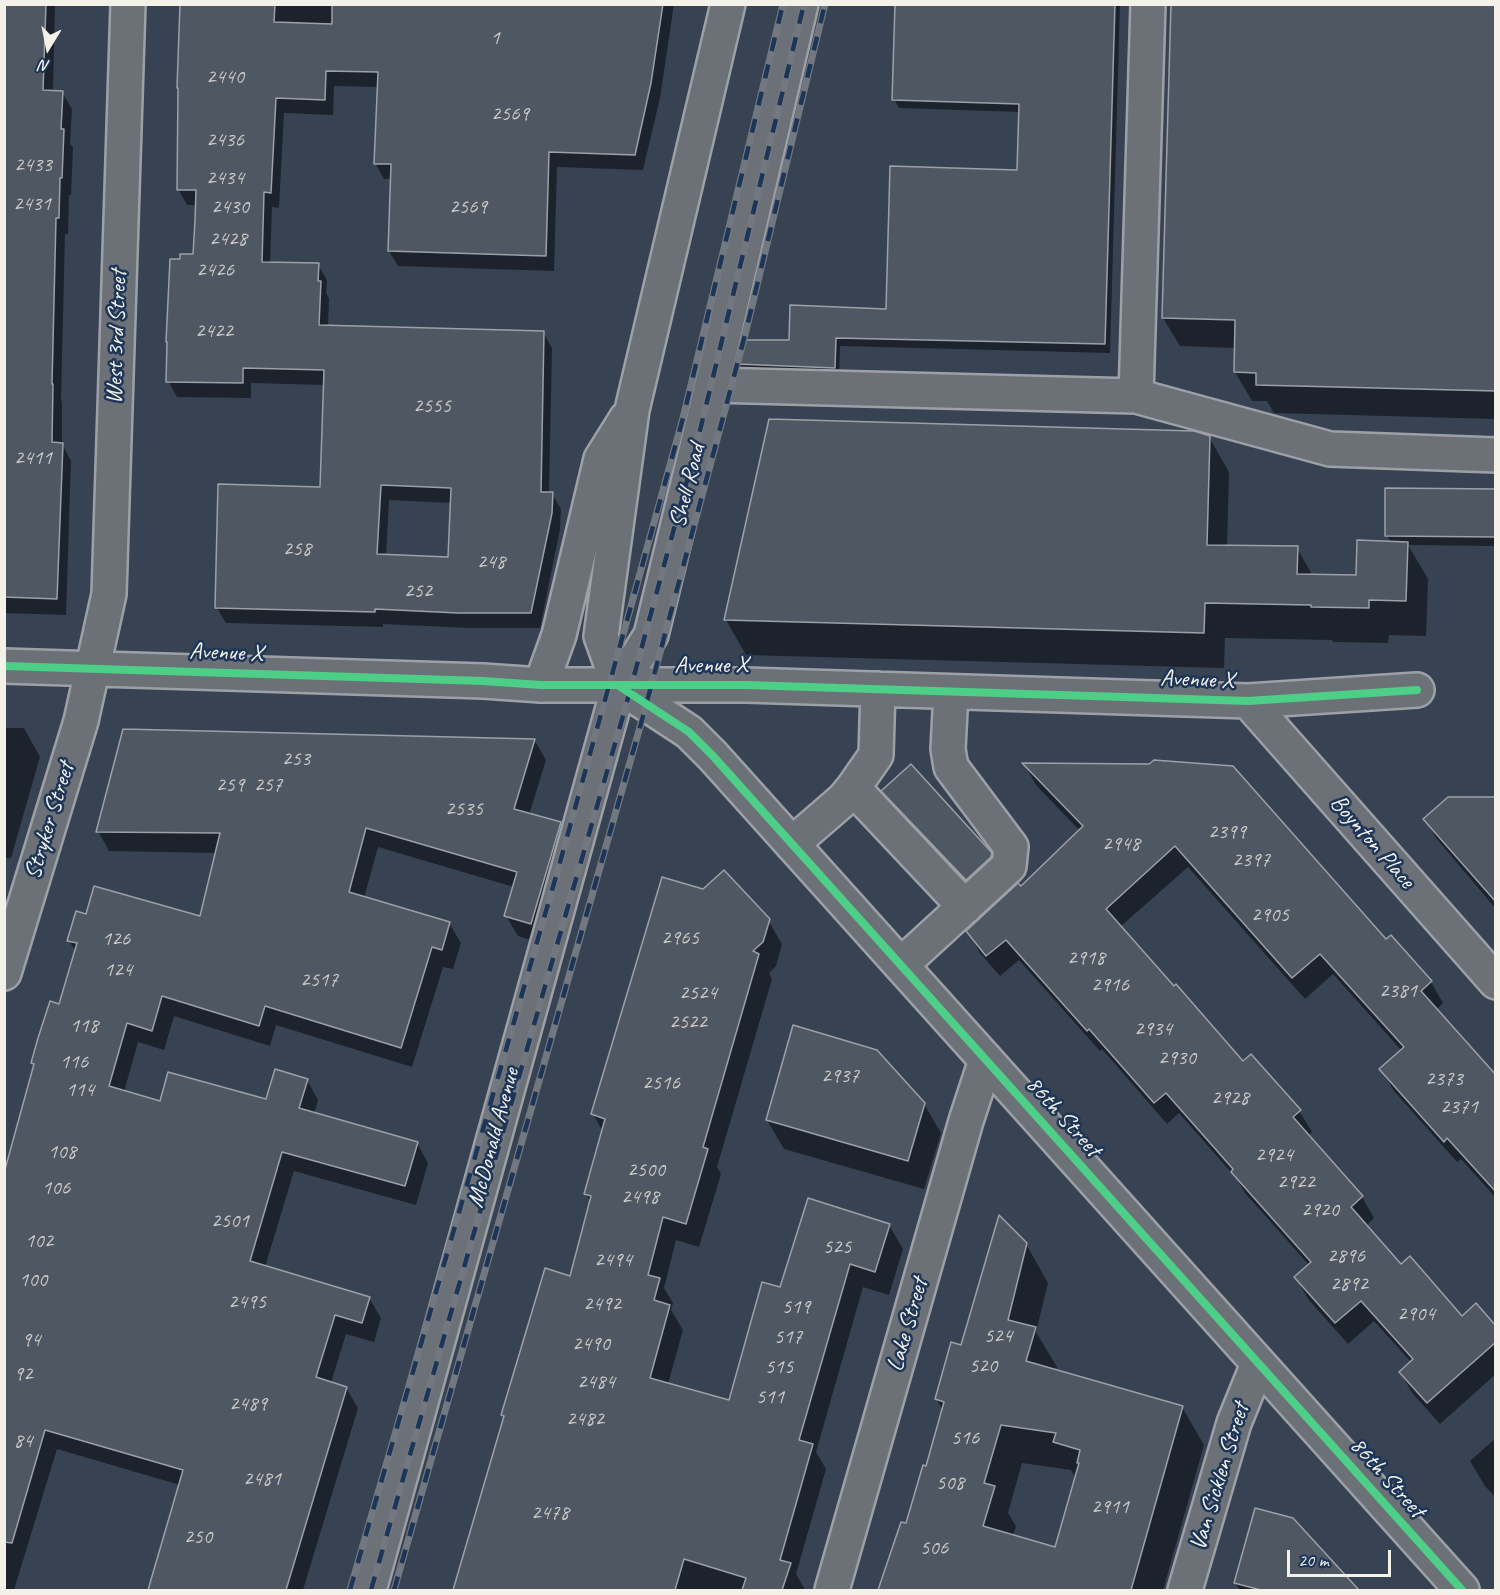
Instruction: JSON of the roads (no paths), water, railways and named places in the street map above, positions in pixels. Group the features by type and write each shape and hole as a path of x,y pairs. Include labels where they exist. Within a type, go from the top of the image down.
{"main road":[{"name":"West 3rd Street","path":"92,668 109,594 128,4"},
{"path":"619,686 601,636 632,410 728,4"},
{"name":"Shell Road","path":"619,686 651,634 801,4"},
{"path":"1136,396 1148,4"},
{"path":"712,385 1136,396 1330,449 1496,455"},
{"path":"541,685 559,635 601,459 632,410"},
{"name":"Avenue X","path":"4,666 483,681 541,685 725,685 1248,701 1417,690"},
{"name":"Stryker Street","path":"4,973 81,721 92,668"},
{"name":"86th Street","path":"619,686 689,732 713,756 1462,1590"},
{"name":"McDonald Avenue","path":"369,1590 619,686"},
{"path":"792,844 844,799 876,755 878,689"},
{"path":"901,965 1009,866 1011,847 951,767 948,749 951,692"},
{"name":"Boynton Place","path":"1248,701 1496,982"},
{"path":"853,788 965,907"},
{"name":"Lake Street","path":"832,1590 966,1121 986,1060"},
{"name":"Van Sicklen Street","path":"1185,1590 1234,1423 1258,1364"}],"railway":[{"path":"350,1590 559,866 683,418 783,4"},
{"path":"371,1590 625,709 694,455 804,4"},
{"path":"394,1590 642,720 745,335 825,4"}]}
